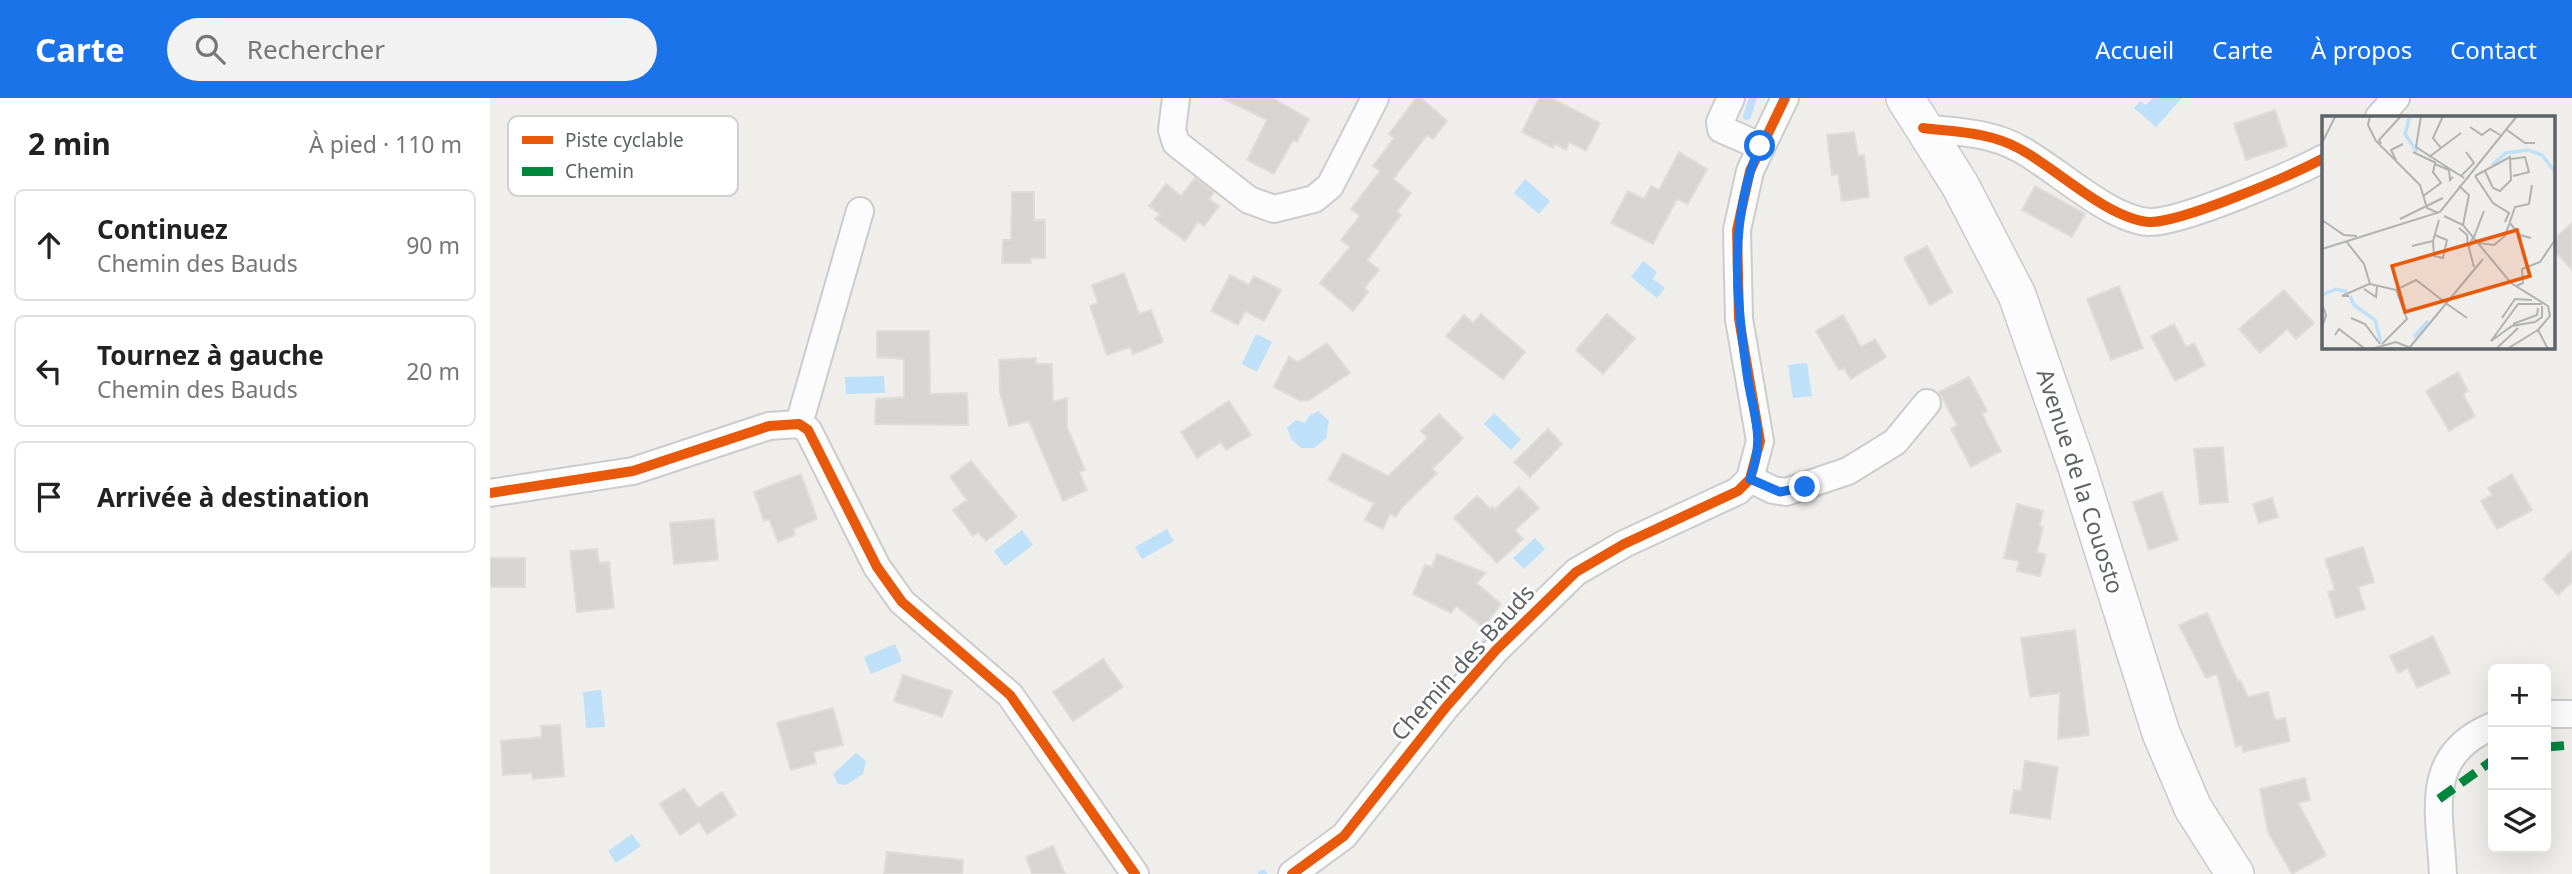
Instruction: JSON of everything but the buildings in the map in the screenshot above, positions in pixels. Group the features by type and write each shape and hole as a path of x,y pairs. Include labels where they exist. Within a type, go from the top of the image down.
{"main road":[{"name":"Avenue de la Couosto","path":"1914,113 1960,185 2017,295 2077,467 2161,733 2193,808 2235,874"}],"street":[{"path":"1176,98 1172,130 1176,143 1249,200 1273,209 1314,199 1330,186 1375,98"},
{"path":"1731,98 1720,122 1721,129 1760,146"},
{"path":"1785,98 1750,171 1737,230 1739,319 1760,442 1750,479 1773,490 1787,492 1848,471 1895,442 1927,403"},
{"path":"2380,116 2396,98"},
{"path":"1914,113 2019,148 2121,213 2148,222 2179,216 2286,177 2322,159"},
{"path":"799,424 860,211"},
{"path":"490,493 633,471 769,426 799,424 808,430 877,567 902,602 1010,695 1135,874"},
{"name":"Chemin des Bauds","path":"1292,874 1344,836 1446,707 1496,650 1559,587 1612,550 1726,498 1750,479"},
{"path":"2551,714 2572,714"},
{"path":"2444,874 2439,799 2444,768 2466,741 2491,727"}],"water":[{"path":"2153,98 2182,98 2156,127 2134,108 2140,101 2146,105"},
{"path":"1525,179 1550,201 1539,214 1514,193"},
{"path":"1643,261 1657,272 1653,279 1665,288 1657,298 1631,277"},
{"path":"1256,334 1272,342 1257,372 1242,364"},
{"path":"1807,363 1812,396 1793,398 1788,365"},
{"path":"884,376 885,393 846,394 845,377"},
{"path":"1318,411 1329,421 1326,438 1314,448 1301,448 1292,440 1287,428 1296,420 1305,423 1310,415"},
{"path":"1494,413 1521,439 1511,450 1484,424"},
{"path":"1167,529 1174,541 1142,559 1135,547"},
{"path":"1022,530 1033,545 1005,566 994,551"},
{"path":"1535,538 1545,549 1524,569 1513,558"},
{"path":"895,644 902,661 871,674 864,657"},
{"path":"601,690 605,727 586,728 583,692"},
{"path":"856,753 866,761 863,774 846,785 838,784 833,774"},
{"path":"632,834 641,846 616,863 608,851"}],"waterway":[{"path":"1747,116 1753,98"},
{"path":"1486,642 1518,609"}],"marked path":[{"path":"2551,747 2572,745"},
{"path":"2439,799 2488,764"}],"cycle path":[{"path":"1292,874 1344,836 1446,707 1496,650 1576,572 1624,544 1738,491 1750,479 1760,441 1739,319 1737,230 1750,171 1785,98"},
{"path":"1923,128 1973,134 2009,143 2100,203 2133,219 2149,222 2210,207 2322,159"},
{"path":"490,493 633,471 769,426 799,424 808,430 877,567 902,602 1010,695 1135,874"}],"route":[{"path":"1760,146 1750,171 1737,230 1739,319 1749,394 1760,442 1750,479 1780,492 1805,487"}]}
